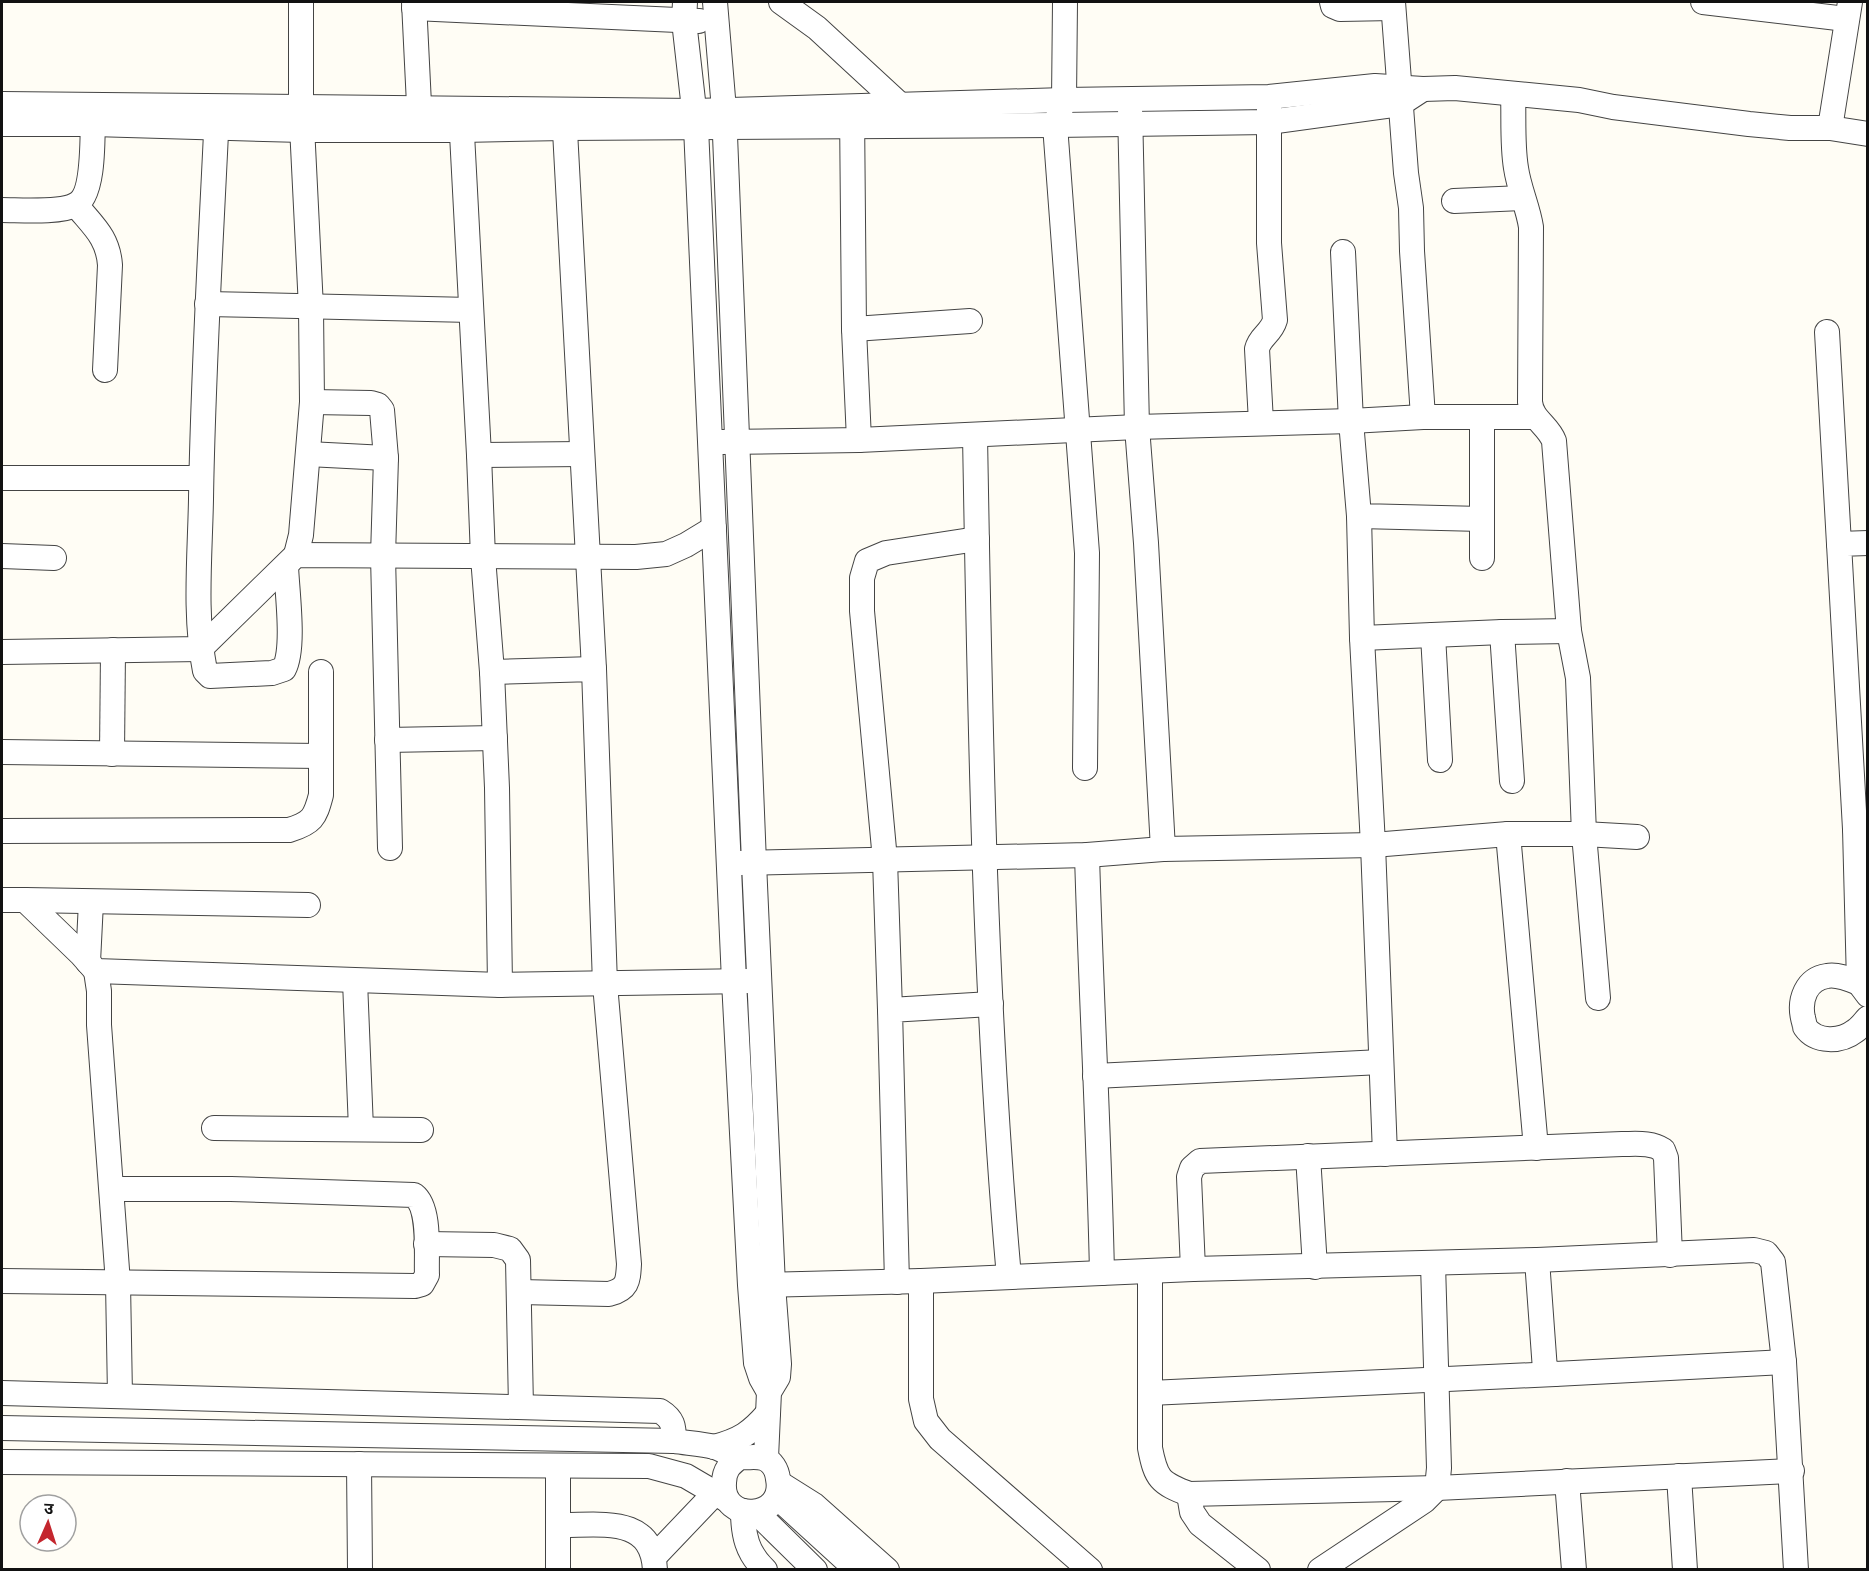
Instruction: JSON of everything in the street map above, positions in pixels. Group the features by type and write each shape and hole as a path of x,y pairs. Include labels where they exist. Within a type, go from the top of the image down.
{"street":[{"path":"217,118 203,388 201,478 200,649 205,671 210,676 272,673 284,669 289,660 291,561 301,535 312,402 311,308 301,106 301,2"},
{"path":"781,2 817,28 924,126"},
{"path":"1065,2 1064,100 1055,125 1087,553 1085,768"},
{"path":"1332,2 1333,6 1340,9 1393,5 1399,95 1411,208 1423,417"},
{"path":"1703,2 1848,10 1830,128"},
{"path":"420,120 414,4 716,12 724,119 760,981 761,1285"},
{"path":"685,11 696,119 734,981 761,1285 779,1371 769,1402 748,1434 735,1441 714,1447"},
{"path":"2,104 93,115 217,118 302,130 420,120 852,117 924,126 1055,125 1130,112 1375,86 1399,95"},
{"path":"852,117 902,106 1064,100 1130,112 1269,122 1423,89 1455,88 1579,100 1613,107 1779,127 1830,128 1868,134"},
{"path":"1523,95 1516,167 1531,227 1530,402 1534,417 1550,431 1554,441 1569,632 1578,678 1584,834 1598,998"},
{"path":"1261,422 1257,349 1259,340 1272,329 1275,320 1269,243 1269,97"},
{"path":"217,118 301,106 420,120"},
{"path":"1130,112 1137,426 1163,849"},
{"path":"2,124 93,115"},
{"path":"2,210 46,210 76,205 82,200 89,183 93,115"},
{"path":"852,117 854,329 859,440"},
{"path":"520,1292 609,1294 620,1291 627,1282 629,1264 605,984 594,669 564,119"},
{"path":"461,120 480,454 483,557 495,738 500,985"},
{"path":"1454,201 1522,198"},
{"path":"76,205 107,243 109,252 105,370"},
{"path":"1343,252 1351,421 1359,516 1362,638 1385,1154"},
{"path":"207,304 471,310"},
{"path":"854,329 970,321"},
{"path":"1827,332 1839,544 1861,829 1863,989"},
{"path":"312,402 371,403 378,405 382,410 386,458 383,556 390,848"},
{"path":"710,443 859,440 1261,422 1423,417 1534,417"},
{"path":"1482,417 1482,558"},
{"path":"975,435 984,858 1001,1187 1009,1277"},
{"path":"480,454 582,453"},
{"path":"308,454 386,458"},
{"path":"2,478 201,478"},
{"path":"1359,516 1482,519"},
{"path":"2,652 200,649 291,561 383,556 636,557 666,554 714,528"},
{"path":"977,539 886,553 867,561 862,578 862,610 885,860 890,1010 909,1282 921,1399 926,1421 940,1439 1090,1569"},
{"path":"1839,544 1868,543"},
{"path":"2,556 54,558"},
{"path":"1362,638 1502,632 1569,632"},
{"path":"1502,632 1512,782"},
{"path":"1433,635 1440,760"},
{"path":"112,651 112,754"},
{"path":"492,672 594,669"},
{"path":"2,831 289,831 306,825 316,814 321,795 321,672"},
{"path":"387,740 495,738"},
{"path":"2,752 321,756"},
{"path":"729,862 984,858 1087,855 1163,849 1373,845 1508,834 1637,837"},
{"path":"1508,834 1536,1148"},
{"path":"1087,855 1100,1160 1102,1273"},
{"path":"13,900 92,967 355,981 500,985 760,981"},
{"path":"13,900 308,905"},
{"path":"91,902 92,967 99,991 99,1025 118,1283 120,1396"},
{"path":"1863,989 1843,977 1827,975 1805,989 1800,1006 1805,1026 1820,1038 1834,1039 1856,1031 1868,1018"},
{"path":"355,981 361,1129"},
{"path":"890,1010 992,1005"},
{"path":"1095,1076 1381,1062"},
{"path":"214,1128 421,1131"},
{"path":"1193,1269 1190,1177 1192,1168 1200,1161 1642,1144 1657,1146 1663,1150 1666,1158 1670,1255"},
{"path":"1308,1156 1315,1267"},
{"path":"2,1281 415,1286 422,1284 427,1275 424,1206 414,1195 231,1189 112,1189"},
{"path":"426,1244 494,1245 510,1249 518,1260 521,1407"},
{"path":"761,1285 909,1282 1193,1269 1433,1264 1746,1250 1766,1253 1773,1262 1784,1362 1796,1569"},
{"path":"1537,1260 1543,1358 1545,1370 1555,1374"},
{"path":"1320,1569 1424,1501 1437,1488 1439,1468 1433,1264"},
{"path":"1150,1271 1150,1448 1155,1472 1169,1486 1189,1494 1437,1488 1792,1471"},
{"path":"1150,1393 1784,1362"},
{"path":"2,1393 660,1411 669,1416 674,1426 674,1441"},
{"path":"766,1458 769,1402"},
{"path":"2,1428 674,1441 714,1447 740,1457 766,1458 775,1467 778,1490 857,1569"},
{"path":"740,1457 726,1470 723,1490 735,1504 746,1542 758,1563 765,1569"},
{"path":"2,1462 649,1466 686,1476 735,1504 816,1569"},
{"path":"359,1464 360,1569"},
{"path":"558,1467 558,1569"},
{"path":"1679,1476 1685,1569"},
{"path":"1567,1481 1574,1569"},
{"path":"558,1525 622,1526 636,1530 646,1540 654,1563 735,1504 768,1507 778,1490"},
{"path":"778,1490 814,1505 887,1569"},
{"path":"1189,1494 1192,1512 1200,1524 1258,1569"}]}
